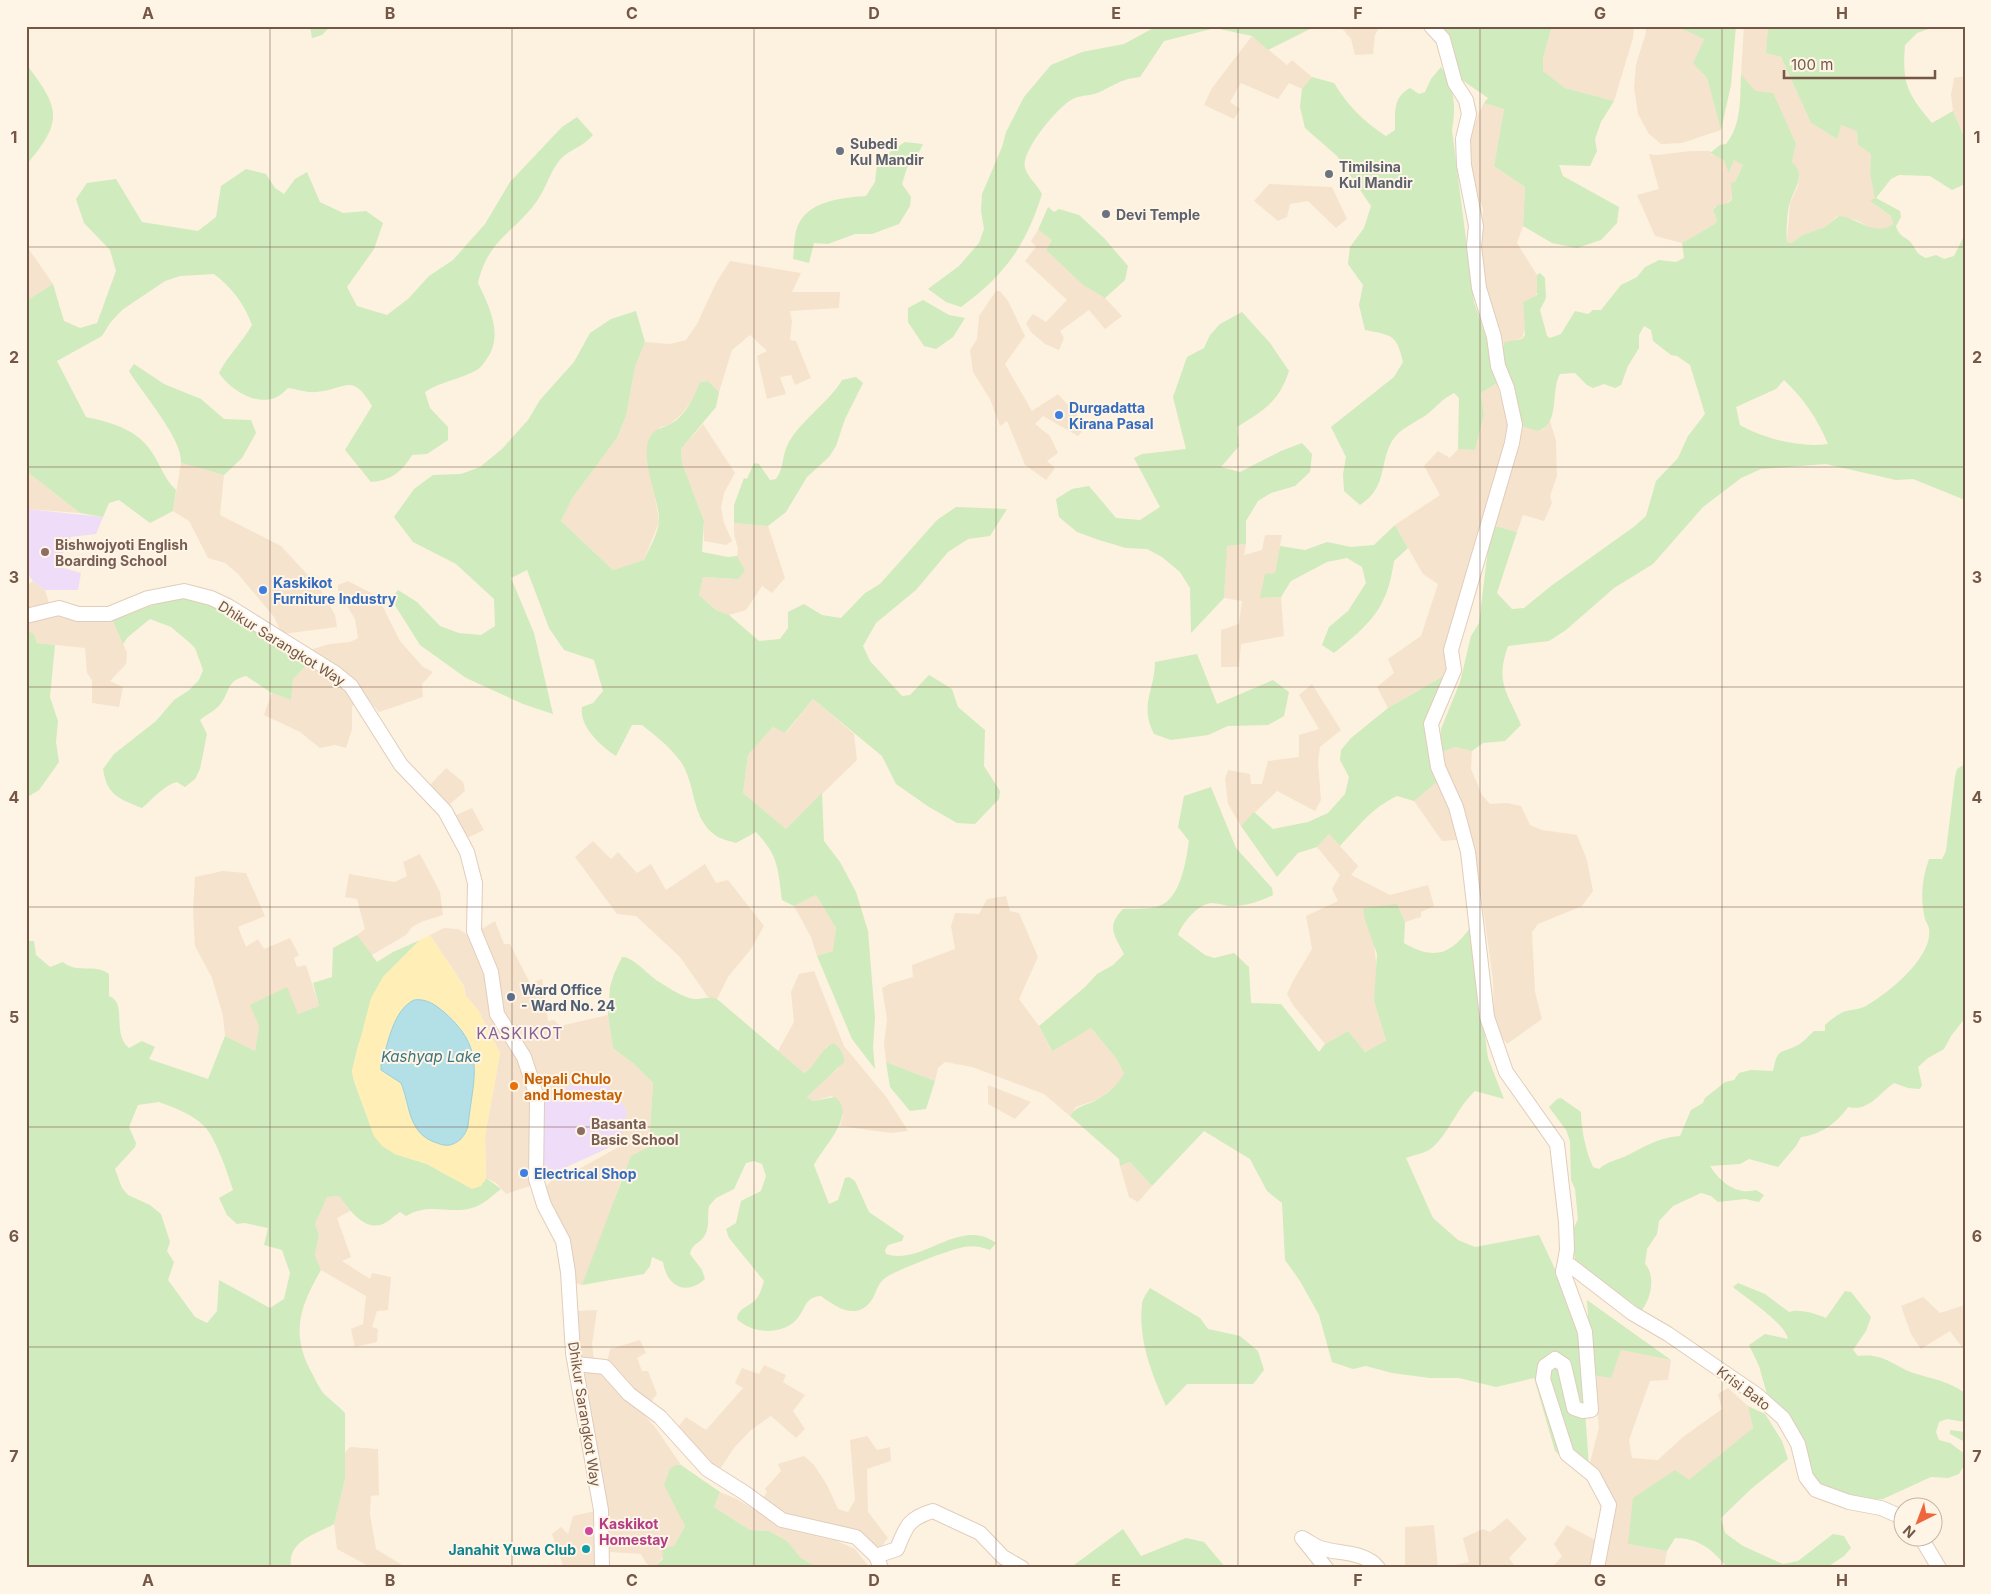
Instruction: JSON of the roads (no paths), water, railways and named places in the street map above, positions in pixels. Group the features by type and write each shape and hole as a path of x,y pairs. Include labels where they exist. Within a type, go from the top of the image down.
{"street":[{"path":"1431,26 1443,39 1454,83 1466,100 1469,114 1463,139 1464,165 1476,226 1474,246 1479,288 1494,337 1498,366 1507,388 1515,425 1512,443 1451,650 1454,670 1431,724 1438,767 1456,807 1468,852 1487,1017 1506,1072 1557,1144 1566,1222 1567,1250 1563,1272 1585,1332 1591,1410 1583,1412 1574,1408 1564,1365 1555,1359 1545,1366 1543,1379 1567,1454 1593,1475 1609,1505 1597,1568"},
{"name":"Dhikur Sarangkot Way","path":"26,616 59,608 78,614 110,614 148,598 184,591 211,598 228,606 335,673 351,686 401,765 445,811 467,852 475,883 474,931 491,972 497,1014 524,1057 537,1102 536,1179 544,1205 563,1242 568,1272 573,1353 601,1510 602,1568"},
{"name":"Krisi Bato","path":"1563,1272 1571,1266 1632,1313 1668,1334 1757,1396 1783,1418 1798,1444 1806,1477 1816,1490 1849,1502 1881,1508 1894,1514"},
{"path":"576,1364 605,1367 629,1394 660,1418 707,1469 745,1493 782,1520 856,1538 878,1562 897,1549 904,1531 917,1516 933,1511 980,1533 1003,1557 1022,1568"},
{"path":"1326,1568 1302,1538 1320,1548 1352,1554 1375,1563 1378,1568"},
{"path":"1926,1546 1939,1568"}],"water":[{"name":"Kashyap Lake","path":"414,1000 423,1000 431,1003 445,1013 458,1026 467,1039 472,1052 474,1078 468,1126 462,1138 450,1145 434,1142 419,1132 411,1117 401,1083 381,1070 396,1019 401,1011"}],"place":[{"name":"Subedi Kul Mandir","path":"840,151"},
{"name":"Timilsina Kul Mandir","path":"1329,174"},
{"name":"Devi Temple","path":"1106,214"},
{"name":"Durgadatta Kirana Pasal","path":"1059,415"},
{"name":"Bishwojyoti English Boarding School","path":"45,552"},
{"name":"Kaskikot Furniture Industry","path":"263,590"},
{"name":"Ward Office - Ward No. 24","path":"511,997"},
{"name":"Nepali Chulo and Homestay","path":"514,1086"},
{"name":"Basanta Basic School","path":"581,1131"},
{"name":"Electrical Shop","path":"524,1173"},
{"name":"Kaskikot Homestay","path":"589,1531"},
{"name":"Janahit Yuwa Club","path":"586,1549"}],"district":[{"name":"KASKIKOT","path":"520,1033"}]}
